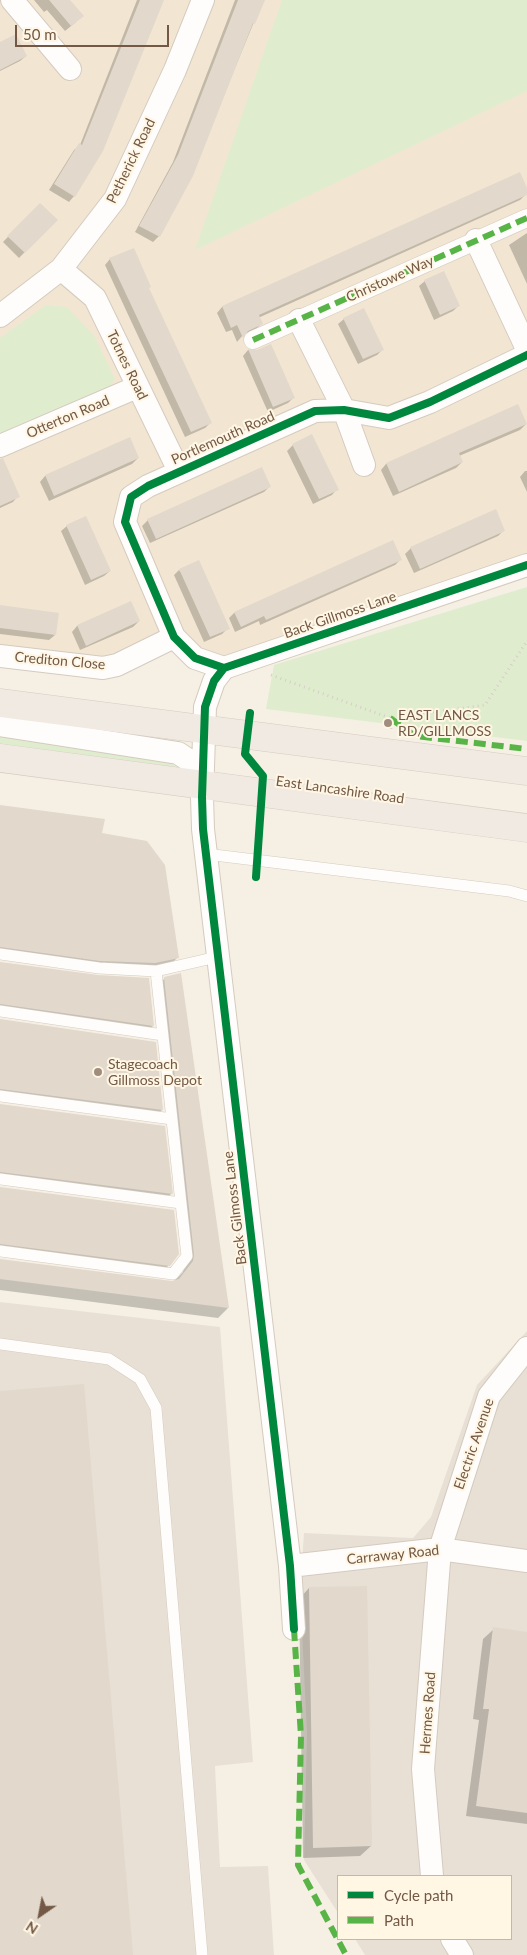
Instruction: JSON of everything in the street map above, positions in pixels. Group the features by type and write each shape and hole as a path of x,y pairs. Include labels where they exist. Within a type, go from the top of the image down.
{"highway":[{"path":"0,703 527,771"},
{"name":"East Lancashire Road","path":"0,758 527,828"}],"street":[{"path":"12,0 70,69"},
{"name":"Petherick Road","path":"0,316 61,269 115,199 175,70 203,0"},
{"name":"Christowe Way","path":"253,340 527,218"},
{"path":"476,240 527,349"},
{"name":"Totnes Road","path":"61,269 95,298 179,471"},
{"path":"299,320 344,410 364,464"},
{"name":"Portlemouth Road","path":"232,666 211,666 194,658 174,637 125,522 131,496 179,471 315,411 344,410 389,418 430,402 527,355"},
{"name":"Otterton Road","path":"0,446 137,387"},
{"name":"Back Gillmoss Lane","path":"232,666 527,565"},
{"name":"Crediton Close","path":"0,656 103,668 117,665 174,637"},
{"path":"203,729 208,696 214,681 232,666"},
{"path":"0,725 178,753 193,763 198,770 202,784"},
{"name":"Back Gilmoss Lane","path":"203,729 202,784 206,854 290,1566 294,1629"},
{"name":"Electric Avenue","path":"440,1550 489,1396 527,1348"},
{"name":"Carraway Road","path":"290,1566 440,1550 527,1560"},
{"name":"Hermes Road","path":"432,1875 424,1769 440,1550"},
{"path":"453,1940 462,1955"}],"lane":[{"path":"206,854 509,891 527,896"},
{"path":"0,954 99,968 156,971 217,957"},
{"path":"0,1251 173,1274 187,1256 156,971"},
{"path":"0,1011 163,1035"},
{"path":"0,1096 172,1119"},
{"path":"0,1179 181,1204"},
{"path":"0,1344 109,1359 140,1379 156,1408 202,1955"}],"path":[{"path":"232,666 390,718 485,705 527,641"}],"shaded area":[{"path":"0,0 527,0 527,565 224,668 174,637 117,665 0,656"},
{"path":"0,1302 220,1327 253,1762 215,1766 220,1867 268,1866 274,1955 0,1955"},
{"path":"527,1331 527,1955 365,1955 356,1940 512,1940 512,1875 337,1875 337,1911 304,1860 307,1733 300,1591 304,1533 413,1538 431,1517 477,1385"}],"green space":[{"path":"282,0 527,0 527,91 195,250"},
{"path":"46,305 67,307 94,336 115,379 109,387 0,436 0,338"},
{"path":"527,587 527,741 266,709 274,665"},
{"path":"0,736 165,758 176,767 174,769 0,747"}],"building":[{"path":"49,0 70,0 84,16 71,26"},
{"path":"140,0 164,0 103,151 75,197 54,184 79,143 82,145"},
{"path":"238,0 265,0 255,24 253,23 193,176 160,237 139,226 178,155"},
{"path":"16,34 27,56 0,70 0,42"},
{"path":"520,172 527,188 527,195 259,315 263,324 248,331 243,338 237,325 231,328 222,306"},
{"path":"40,203 58,220 25,253 7,236"},
{"path":"134,248 151,287 149,288 212,423 191,432 109,258"},
{"path":"444,271 460,306 440,315 424,280"},
{"path":"364,308 384,350 363,359 343,318"},
{"path":"271,344 295,398 273,407 248,349 257,350"},
{"path":"518,404 527,424 459,453 463,462 399,492 386,463"},
{"path":"312,434 339,490 319,499 292,444"},
{"path":"130,437 139,458 54,496 45,475"},
{"path":"3,458 20,497 0,506 0,459"},
{"path":"262,467 271,487 156,539 147,519"},
{"path":"496,509 505,531 420,569 410,547"},
{"path":"86,516 111,571 91,580 66,525"},
{"path":"393,540 402,560 266,620 264,616 241,627 234,612"},
{"path":"199,560 230,629 210,637 179,569"},
{"path":"131,601 140,621 86,646 77,625"},
{"path":"0,605 59,613 56,635 0,628"},
{"path":"0,805 105,819 102,833 147,841 165,865 179,958 155,963 100,961 0,947"},
{"path":"0,962 98,975 149,978 154,1026 0,1004"},
{"path":"181,973 229,1308 0,1279 0,1259 172,1281 179,1279 193,1261 194,1255 164,977"},
{"path":"0,1019 156,1042 163,1110 0,1089"},
{"path":"0,1104 165,1126 173,1194 0,1172"},
{"path":"0,1187 174,1210 179,1254 170,1266 0,1244"},
{"path":"84,1384 133,1955 0,1955 0,1391"},
{"path":"367,1586 372,1846 313,1848 309,1587"},
{"path":"493,1627 527,1632 527,1813 476,1806 489,1709 483,1709"}],"marked path":[{"path":"253,340 527,218"},
{"path":"390,718 415,736 527,749"},
{"path":"294,1629 301,1736 298,1865 337,1938"},
{"path":"338,1940 346,1955"}],"cycle path":[{"path":"224,668 195,658 174,637 125,522 131,497 148,486 315,411 344,410 389,418 430,402 527,355"},
{"path":"294,1629 290,1566 203,829 202,797 205,707 214,681 224,668 527,565"},
{"path":"250,713 245,754 263,776 256,877"}],"place":[{"name":"EAST LANCS RD/GILLMOSS","path":"388,723"},
{"name":"Stagecoach Gillmoss Depot","path":"98,1072"}]}
